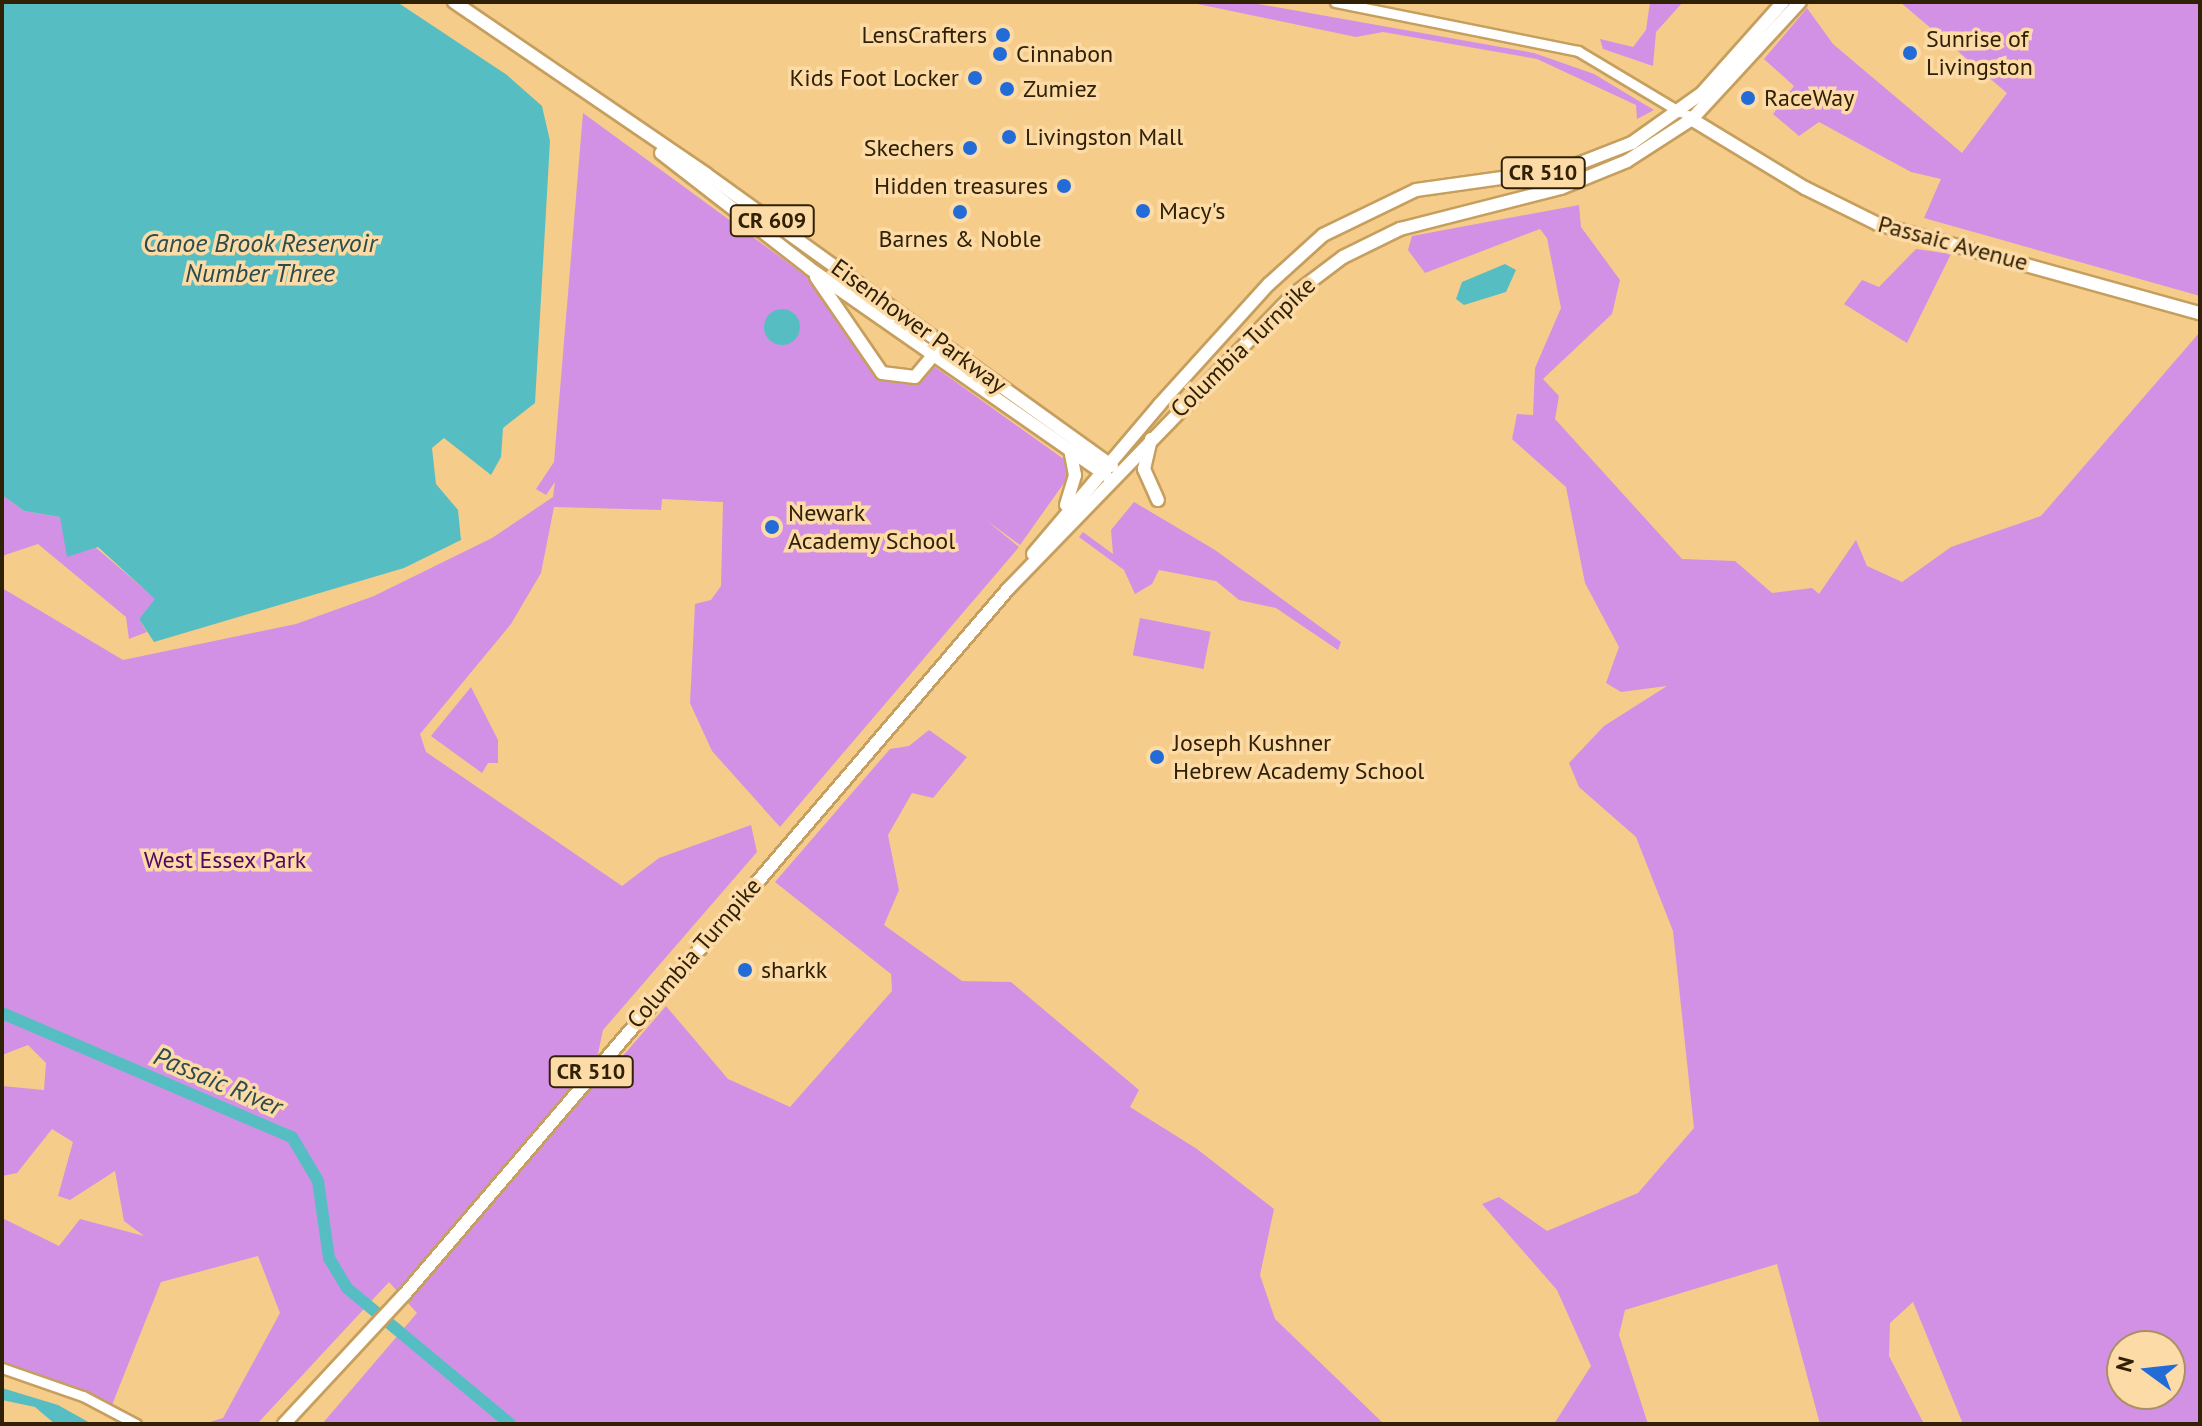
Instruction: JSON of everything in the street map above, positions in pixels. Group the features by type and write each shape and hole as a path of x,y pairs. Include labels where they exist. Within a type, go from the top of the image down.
{"main road":[{"name":"Eisenhower Parkway","path":"454,2 942,342 1089,449 1110,471"},
{"name":"Columbia Turnpike","path":"284,1424 366,1339 1110,471 1126,443 1269,284 1356,214 1416,190 1565,169 1632,143 1686,116 1783,2"},
{"name":"Columbia Turnpike","path":"1008,589 1061,516 1153,435 1294,294 1343,257 1427,219 1592,176 1686,116 1800,2"},
{"name":"Eisenhower Parkway","path":"599,103 809,268 1070,450 1110,471"},
{"name":"Passaic Avenue","path":"1686,116 1878,224 2200,313"},
{"path":"809,268 882,373 915,377 942,342"},
{"path":"1153,435 1144,469 1158,500"},
{"path":"1089,449 1104,452 1126,443"},
{"path":"1061,516 1075,475 1070,450"}],"street":[{"path":"1335,2 1578,51 1686,116"},
{"path":"2,1368 83,1396 136,1424"}],"green space":[{"path":"1188,2 1247,2 1534,53 1594,74 1654,110 1637,119 1636,105 1537,59 1383,32 1356,37"},
{"path":"1650,2 1683,2 1656,32 1653,66 1603,49 1600,39 1633,47 1646,30"},
{"path":"1900,2 2200,2 2200,296 1924,218 1941,179 1911,172 1819,122 1799,136 1773,114 1794,86 1764,59 1807,8 1833,44 1962,153 2007,93"},
{"name":"West Essex Park","path":"583,113 809,278 872,371 902,384 935,367 1065,460 1069,476 1020,545 986,520 1019,547 780,827 712,751 690,703 695,604 711,600 721,586 723,502 662,499 661,510 554,507 541,573 511,624 420,734 426,752 622,886 659,858 751,825 757,852 603,1030 592,1082 596,1087 666,1006 728,1079 790,1107 892,991 891,974 775,882 890,749 909,746 929,730 967,757 933,798 912,793 888,835 899,890 884,925 962,981 1011,982 1139,1090 1130,1107 1197,1149 1274,1209 1260,1275 1275,1319 1384,1424 322,1424 417,1313 389,1282 257,1424 203,1424 223,1418 280,1313 258,1256 161,1282 110,1410 2,1372 2,1218 59,1246 80,1219 144,1236 124,1221 115,1171 70,1200 58,1196 73,1142 52,1129 17,1173 2,1176 2,1086 44,1090 46,1063 28,1045 2,1055 2,588 123,660 296,624 374,596 492,538 553,497 555,482 546,495 536,489 554,462"},
{"path":"1579,205 1581,227 1620,280 1612,314 1543,379 1559,396 1555,419 1682,559 1735,561 1772,593 1812,588 1819,594 1856,540 1867,566 1902,582 1951,547 2041,516 2200,332 2200,1424 1963,1424 1913,1302 1890,1323 1889,1356 1924,1424 1820,1424 1777,1264 1625,1310 1619,1335 1648,1424 1554,1424 1591,1366 1557,1290 1482,1204 1499,1197 1547,1231 1638,1193 1694,1128 1673,931 1636,837 1579,787 1569,763 1604,726 1667,686 1621,692 1606,683 1619,647 1585,583 1566,487 1512,439 1517,414 1533,415 1535,368 1561,308 1547,238 1540,229 1425,273 1408,250 1412,236"},
{"path":"1916,249 1951,254 1907,343 1844,304 1862,280 1879,287"},
{"path":"2,495 24,511 60,517 156,599 139,619 147,632 129,639 126,617 38,544 2,556"},
{"path":"1134,502 1215,550 1341,642 1338,650 1276,608 1239,600 1216,581 1159,570 1152,584 1135,594 1124,570 1079,537 1083,532 1113,554 1111,530"},
{"path":"1140,618 1211,632 1203,669 1133,655"},
{"path":"471,687 498,740 498,763 488,763 482,773 431,736"}],"water":[{"name":"Canoe Brook Reservoir Number Three","path":"2,2 397,2 507,75 542,106 550,141 535,403 503,428 501,457 491,475 444,438 432,448 436,484 458,510 461,540 404,568 154,642 139,619 155,599 98,547 67,557 60,517 24,511 2,495"},
{"path":"1505,264 1516,270 1506,292 1464,305 1456,299 1462,282"},
{"path":"782,309 794,315 800,327 794,339 782,345 770,339 764,327 770,315"},
{"path":"2,1388 58,1405 92,1424 55,1424 35,1407 2,1400"}],"waterway":[{"name":"Passaic River","path":"2,1013 292,1137 318,1181 329,1258 347,1288 510,1424"}],"place":[{"name":"LensCrafters","path":"1003,35"},
{"name":"Sunrise of Livingston","path":"1910,53"},
{"name":"Cinnabon","path":"1000,54"},
{"name":"Kids Foot Locker","path":"975,78"},
{"name":"Zumiez","path":"1007,89"},
{"name":"RaceWay","path":"1748,98"},
{"name":"Livingston Mall","path":"1009,137"},
{"name":"Skechers","path":"970,148"},
{"name":"Hidden treasures","path":"1064,186"},
{"name":"Macy's","path":"1143,211"},
{"name":"Barnes & Noble","path":"960,212"},
{"name":"Newark Academy School","path":"772,527"},
{"name":"Joseph Kushner Hebrew Academy School","path":"1157,757"},
{"name":"sharkk","path":"745,970"}]}
